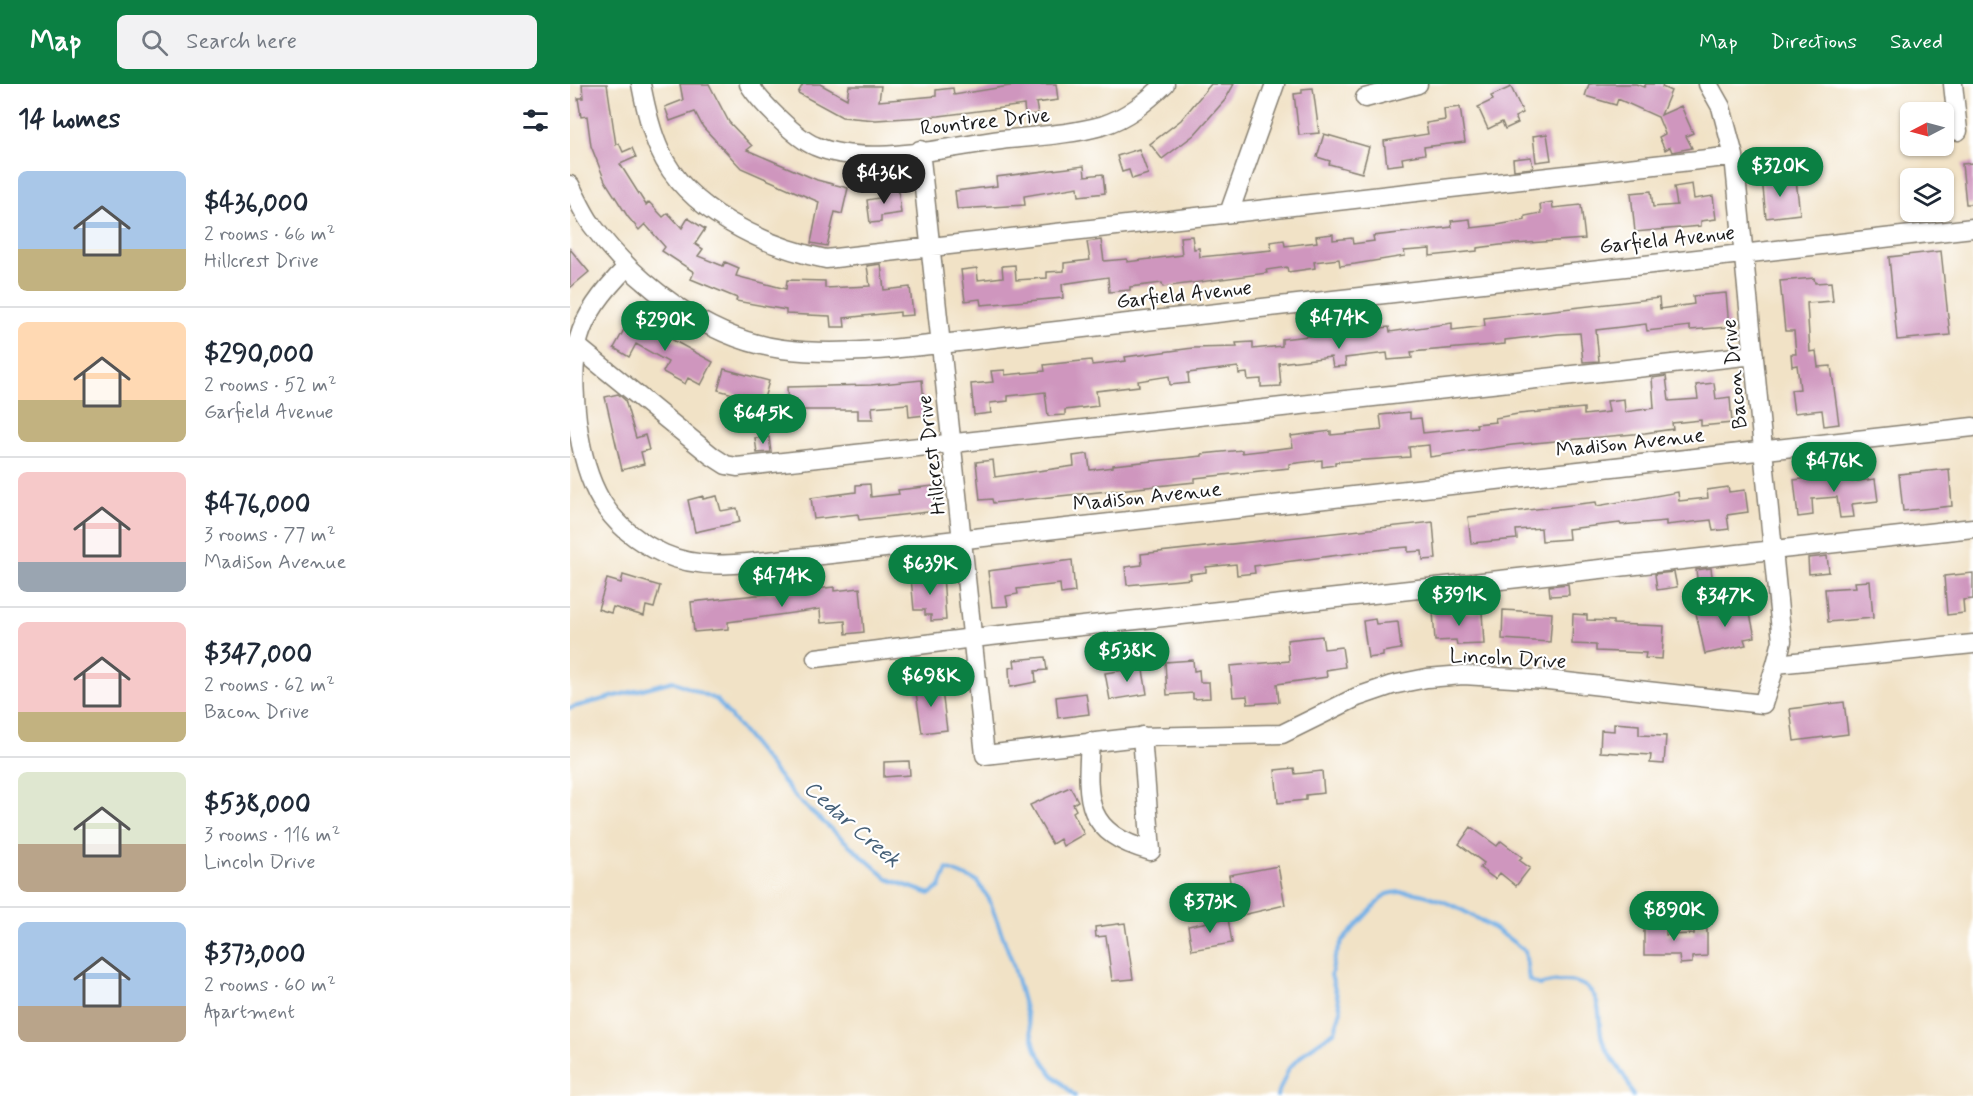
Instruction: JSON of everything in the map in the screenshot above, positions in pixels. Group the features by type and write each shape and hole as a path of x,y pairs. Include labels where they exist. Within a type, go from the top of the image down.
{"street":[{"path":"641,84 660,152 691,195 744,231 793,252 826,259 1734,156"},
{"name":"Rountree Drive","path":"749,84 755,94 782,121 814,146 849,154 882,155 1065,134 1103,125 1138,109 1165,84"},
{"path":"1229,213 1275,84"},
{"path":"1365,98 1418,84"},
{"name":"Bacon Drive","path":"1708,84 1722,107 1734,156 1782,641 1776,664"},
{"path":"1953,84 1958,131"},
{"name":"Hillcrest Drive","path":"920,150 964,539 985,755"},
{"name":"Garfield Avenue","path":"570,185 591,224 627,267 687,312 731,334 780,349 822,353 941,344 1973,228"},
{"name":"Madison Avenue","path":"627,267 597,303 579,337 574,395 586,471 599,499 615,520 638,541 666,555 697,564 728,564 964,539 1973,427"},
{"path":"578,347 726,465 737,467 1754,355"},
{"path":"816,658 974,638 1774,552 1973,528"},
{"path":"1776,664 1973,644"},
{"name":"Lincoln Drive","path":"985,755 1142,736 1242,737 1282,734 1357,697 1392,685 1463,675 1548,680 1763,704 1776,664"},
{"path":"1090,742 1089,803 1104,828 1132,845 1151,850 1142,736"}],"building":[{"path":"582,84 607,84 616,145 619,143 623,152 632,148 636,157 620,164 646,205 649,202 663,217 668,213 682,228 688,218 705,229 695,244 703,249 698,256 723,266 725,262 739,268 736,276 786,289 787,280 825,281 825,288 870,286 867,266 881,264 884,290 910,287 913,315 900,316 900,312 844,318 845,327 831,327 830,316 786,314 786,310 736,301 737,298 691,279 694,272 662,251 665,247 645,224 639,230 605,181 591,146 587,116 581,117 578,98 583,98"},
{"path":"680,84 709,84 729,122 752,146 747,150 817,180 848,188 842,214 835,212 827,246 811,243 819,202 741,168 703,127 695,112 670,121 665,107 683,100"},
{"path":"803,84 820,84 847,99 849,86 881,86 879,101 936,96 936,90 953,88 954,95 1022,84 1056,84 1058,100 1036,103 1038,114 1025,115 1024,105 939,116 876,120 842,117 798,93"},
{"path":"1211,84 1234,84 1225,100 1194,135 1162,159 1150,144 1181,120"},
{"path":"1589,84 1636,84 1644,87 1646,84 1663,84 1662,87 1671,91 1661,115 1681,106 1693,133 1686,136 1692,148 1672,152 1670,147 1665,150 1659,137 1665,134 1658,117 1618,99 1616,105 1585,96"},
{"path":"1511,87 1523,113 1515,117 1518,123 1505,129 1502,122 1488,129 1478,107 1493,100 1491,96"},
{"path":"1313,88 1319,133 1299,135 1294,94 1302,93 1302,89"},
{"path":"1460,107 1465,142 1424,147 1425,154 1402,158 1403,164 1387,166 1384,141 1428,134 1426,123 1445,120 1444,109"},
{"path":"1324,134 1369,147 1362,173 1329,164 1330,161 1317,157"},
{"path":"1547,134 1551,160 1536,162 1533,136"},
{"path":"1139,149 1148,174 1132,179 1129,170 1122,172 1117,156"},
{"path":"1531,157 1533,168 1514,170 1513,159"},
{"path":"1973,163 1973,204 1966,204 1962,164"},
{"path":"1084,166 1085,176 1103,174 1105,193 1079,196 1078,187 1024,196 1025,205 957,209 955,191 997,186 996,177"},
{"path":"1777,177 1778,182 1796,180 1800,214 1766,218 1762,178"},
{"path":"1692,184 1694,199 1713,196 1716,219 1701,221 1701,226 1635,232 1631,193 1651,191 1653,207 1677,205 1674,187"},
{"path":"898,188 901,213 881,216 881,222 870,223 867,200 884,197 883,189"},
{"path":"1552,202 1553,208 1581,205 1585,239 1500,245 1477,248 1477,251 1430,256 1430,249 1404,251 1405,256 1355,264 1340,266 1339,259 1314,262 1315,268 1288,272 1287,267 1266,270 1267,273 1163,287 1162,283 1109,292 1108,277 1062,284 1063,298 981,305 980,299 965,301 961,270 977,268 978,280 1003,277 1002,266 1015,265 1016,280 1047,278 1047,272 1064,271 1064,263 1090,260 1087,242 1101,240 1104,261 1127,259 1127,262 1182,255 1180,237 1192,236 1194,249 1199,248 1200,257 1272,250 1270,242 1284,240 1285,246 1317,242 1316,236 1333,234 1333,240 1352,238 1353,244 1374,241 1373,236 1452,227 1451,221 1470,219 1471,228 1525,220 1525,216 1541,213 1540,204"},
{"path":"570,249 589,272 570,288"},
{"path":"1941,251 1950,335 1897,340 1889,257"},
{"path":"1814,278 1815,283 1831,282 1833,301 1807,303 1810,352 1816,351 1818,367 1831,366 1839,424 1824,426 1822,410 1794,413 1791,390 1800,389 1797,365 1792,366 1791,354 1796,354 1794,331 1785,331 1780,281"},
{"path":"1726,293 1729,327 1690,330 1690,326 1647,331 1646,324 1596,330 1599,361 1583,362 1580,333 1558,334 1505,340 1505,344 1411,352 1412,358 1388,360 1387,353 1345,358 1346,366 1333,367 1331,357 1279,363 1281,386 1261,387 1261,379 1248,380 1247,373 1239,374 1238,367 1188,373 1189,383 1170,385 1169,376 1138,381 1139,386 1096,391 1098,406 1065,410 1065,415 1048,416 1045,392 1008,396 1008,401 990,403 991,413 974,415 971,384 993,382 991,371 1005,370 1005,375 1045,371 1044,365 1091,360 1092,365 1126,361 1125,357 1193,348 1237,347 1236,343 1253,342 1253,349 1282,346 1282,339 1389,327 1390,332 1452,323 1452,330 1485,326 1484,318 1659,298 1660,309 1694,304 1693,296"},
{"path":"631,317 713,362 701,385 688,378 685,384 663,372 668,362 636,344 629,357 614,348"},
{"path":"724,369 769,381 763,402 718,390"},
{"path":"1666,376 1669,401 1698,399 1696,385 1714,383 1716,399 1730,397 1732,423 1701,426 1701,420 1672,423 1673,429 1645,433 1512,445 1430,457 1429,445 1409,447 1410,457 1335,462 1335,465 1322,467 1322,460 1289,464 1289,468 1195,478 1195,482 993,503 992,499 980,500 976,462 993,460 995,477 1074,466 1073,456 1088,454 1090,470 1113,467 1113,465 1202,456 1202,454 1242,450 1242,453 1293,447 1291,436 1331,431 1331,435 1382,430 1380,415 1410,412 1410,419 1421,418 1423,433 1477,427 1476,424 1496,422 1495,418 1518,414 1584,408 1584,415 1609,412 1607,401 1624,399 1625,412 1654,408 1652,378"},
{"path":"922,380 925,415 909,417 908,404 872,407 873,419 858,419 858,410 788,410 787,387 871,385"},
{"path":"618,394 625,400 636,438 645,435 649,450 641,452 644,464 622,470 605,397"},
{"path":"769,437 771,452 757,453 755,438"},
{"path":"1949,469 1952,506 1903,511 1899,474"},
{"path":"1851,473 1852,482 1875,479 1878,501 1852,504 1854,517 1840,518 1837,497 1812,499 1813,515 1798,517 1794,480"},
{"path":"870,484 871,497 899,494 898,490 933,486 936,511 859,520 858,514 814,519 811,498 856,492 856,485"},
{"path":"1728,487 1729,492 1745,490 1748,512 1727,515 1729,529 1713,531 1711,520 1666,525 1666,521 1621,525 1620,523 1568,529 1569,539 1542,541 1541,528 1516,530 1517,539 1471,543 1468,517 1596,502 1597,506 1678,492 1679,501 1708,498 1707,490"},
{"path":"703,496 703,499 717,496 721,511 737,508 740,522 695,532 688,500"},
{"path":"1433,522 1436,559 1423,560 1422,551 1408,552 1408,547 1394,548 1254,566 1255,573 1237,575 1236,564 1206,567 1206,572 1190,574 1191,579 1127,585 1125,567 1142,565 1141,554"},
{"path":"1827,556 1829,572 1809,574 1808,558"},
{"path":"1072,560 1075,592 1061,594 1060,584 1017,589 1018,594 1006,596 1008,606 992,607 988,571"},
{"path":"1711,568 1713,584 1698,586 1696,570"},
{"path":"1674,572 1677,587 1657,590 1655,574"},
{"path":"1973,573 1973,599 1963,600 1964,613 1947,615 1944,576"},
{"path":"623,575 660,586 654,608 646,606 644,616 613,607 611,613 598,609 607,579 621,583"},
{"path":"943,575 946,620 931,621 931,615 925,615 925,610 914,610 911,578"},
{"path":"1870,581 1873,618 1828,622 1825,589 1856,587 1855,582"},
{"path":"1568,584 1569,595 1550,596 1549,586"},
{"path":"834,587 834,591 860,588 864,632 846,634 845,621 821,623 820,609 728,622 728,629 694,632 691,602"},
{"path":"1735,604 1737,612 1749,609 1755,637 1744,639 1746,645 1705,654 1696,613"},
{"path":"1450,610 1450,614 1482,612 1484,644 1457,645 1456,640 1435,641 1433,611"},
{"path":"1503,610 1552,613 1550,642 1502,639"},
{"path":"1573,614 1587,615 1587,620 1613,621 1613,624 1664,626 1662,659 1645,658 1646,653 1596,651 1596,645 1572,644"},
{"path":"1375,619 1376,624 1398,622 1401,649 1383,652 1383,656 1368,658 1363,621"},
{"path":"1322,636 1324,649 1342,647 1345,667 1326,670 1327,677 1277,684 1279,702 1248,704 1247,696 1233,697 1230,666 1289,661 1287,640"},
{"path":"1045,657 1047,670 1035,671 1036,682 1010,687 1009,668 1015,667 1014,660"},
{"path":"1193,660 1194,671 1199,670 1200,682 1209,682 1210,698 1193,699 1193,693 1167,695 1165,662"},
{"path":"1142,664 1147,694 1110,700 1105,673 1131,669 1130,665"},
{"path":"941,683 947,730 922,733 915,686"},
{"path":"1086,693 1089,714 1058,718 1056,697"},
{"path":"1844,702 1848,734 1794,741 1790,709"},
{"path":"1614,723 1639,725 1639,735 1666,736 1664,764 1650,763 1651,755 1600,752 1601,730 1614,731"},
{"path":"909,761 910,775 884,777 884,762"},
{"path":"1294,768 1295,774 1322,771 1324,793 1306,795 1306,800 1278,803 1275,770"},
{"path":"1070,787 1078,801 1073,804 1076,810 1073,812 1084,834 1063,846 1060,839 1052,844 1030,805"},
{"path":"1471,827 1497,846 1501,841 1522,857 1519,860 1530,868 1516,886 1500,873 1495,879 1480,868 1484,863 1459,844"},
{"path":"1278,866 1285,905 1225,919 1220,890 1231,888 1229,875"},
{"path":"1228,918 1232,943 1192,950 1188,926"},
{"path":"1644,921 1666,921 1666,935 1694,934 1694,929 1707,929 1707,956 1692,957 1692,963 1680,964 1679,955 1644,955"},
{"path":"1125,923 1133,979 1112,981 1106,936 1096,937 1095,927"}],"waterway":[{"name":"Cedar Creek","path":"570,708 673,681 717,700 797,799 888,879 930,894 940,887 947,869 977,881 989,899 1013,964 1036,1050 1052,1074 1075,1096"},
{"path":"1277,1096 1289,1068 1306,1051 1335,1031 1341,1010 1331,975 1342,941 1385,895 1401,892 1420,894 1439,900 1459,908 1496,930 1525,951 1529,980 1539,985 1557,981 1575,982 1589,990 1595,997 1598,1007 1604,1044 1633,1096"}]}
